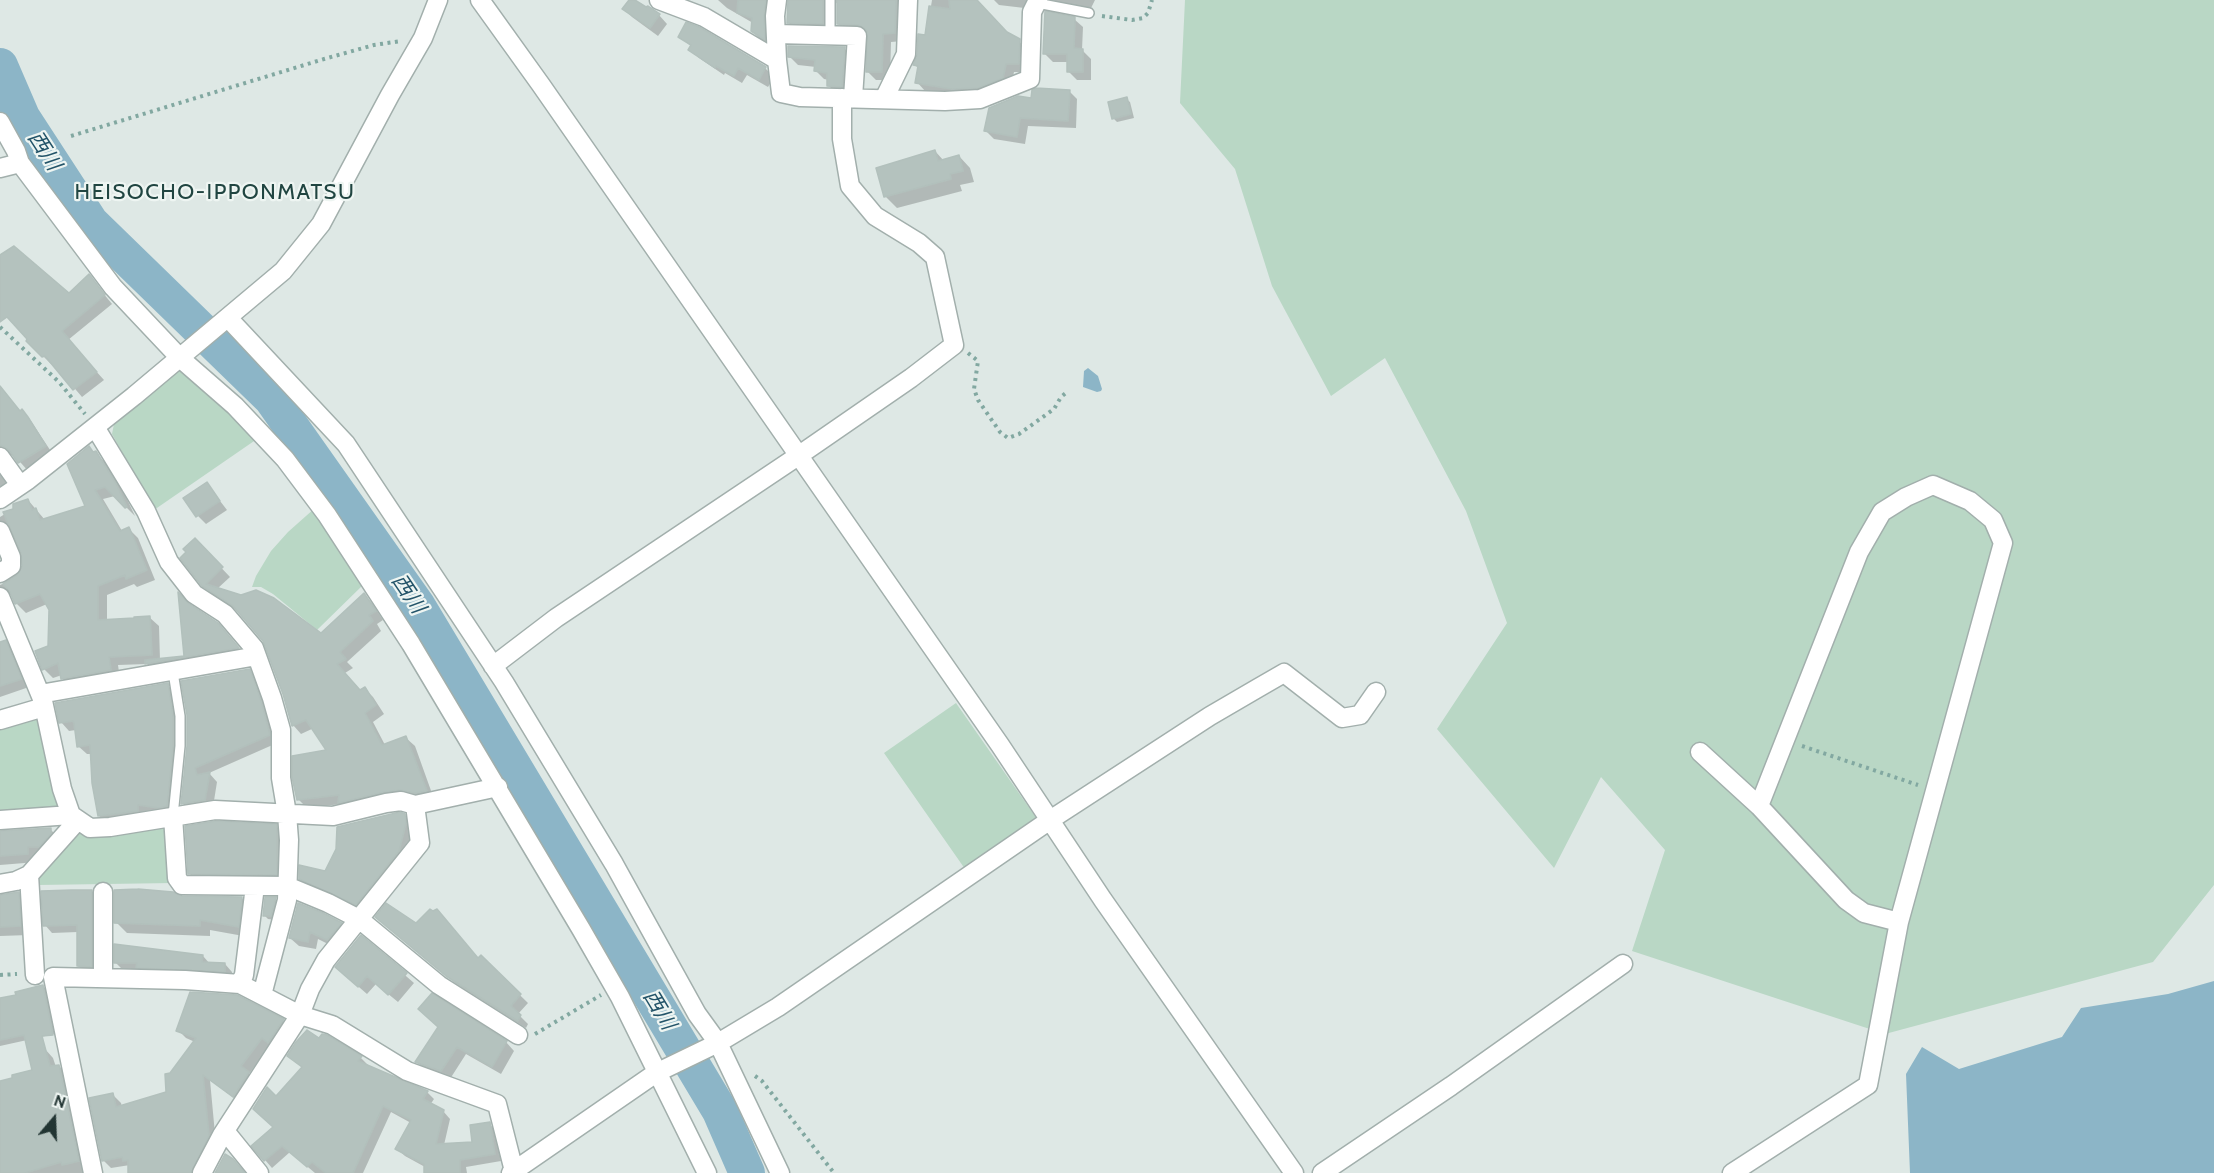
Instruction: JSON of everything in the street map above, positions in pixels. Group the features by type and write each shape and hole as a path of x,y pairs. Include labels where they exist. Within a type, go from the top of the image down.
{"street":[{"path":"0,499 95,427 283,271 321,224 423,38 438,0"},
{"path":"480,0 1000,745 1103,900 1294,1173"},
{"path":"659,0 704,17 777,60"},
{"path":"777,0 777,60 781,93 800,97 884,99 980,99 1030,79 1032,12 1037,2"},
{"path":"884,99 906,54 908,0"},
{"path":"493,666 556,618 798,456 911,378 954,345 935,257 919,243 875,216 850,186 842,139 857,36 776,34"},
{"path":"0,122 20,162 113,287 180,358 242,413 285,459 320,505 411,644 498,787 614,987 707,1173"},
{"path":"0,168 20,162"},
{"path":"228,318 346,444 493,666 614,864 697,1014 718,1043 780,1173"},
{"path":"95,427 146,511 169,562 194,594 225,614 255,648 281,730 281,778 289,840 287,900 262,996"},
{"path":"0,457 20,485"},
{"path":"1732,1173 1868,1085 1899,922 2003,543 1993,520 1971,501 1933,485 1906,496 1882,512 1859,552 1759,806"},
{"path":"0,531 11,557 11,566 0,573"},
{"path":"0,597 42,700 62,789 75,818 90,828 110,827 215,810 333,816 386,803 401,801 415,805 498,787"},
{"path":"0,720 42,700 257,656"},
{"path":"93,1173 53,976 240,984 300,1015 332,1025 407,1071 497,1104 513,1172 657,1073 718,1043 778,1007 1050,820 1210,716 1284,674 1342,718 1360,715 1376,692"},
{"path":"1700,752 1759,806 1846,900 1864,913 1899,922"},
{"path":"202,1173 225,1131 300,1015 310,989 326,960 420,843 415,805"},
{"path":"173,816 177,878 182,885 287,886 328,903 359,919 439,986 518,1035"},
{"path":"0,820 75,818"},
{"path":"0,884 16,881 29,875 75,818"},
{"path":"29,875 35,975"},
{"path":"240,984 244,975 255,886"},
{"path":"102,892 103,977"},
{"path":"1322,1173 1451,1086 1623,964"},
{"path":"225,1131 259,1173"}],"lane":[{"path":"830,0 830,35"},
{"path":"1037,2 1089,13"},
{"path":"173,672 180,726 173,816"}],"path":[{"path":"1089,13 1131,20 1143,18 1148,13 1152,0"},
{"path":"71,136 374,45 423,38"},
{"path":"0,327 58,382 95,427"},
{"path":"954,345 975,356 978,361 974,393 1000,432 1008,438 1019,434 1054,409 1067,392"},
{"path":"1784,740 1936,791"},
{"path":"518,1035 536,1034 614,987"},
{"path":"753,1075 762,1081 834,1173"}],"green space":[{"path":"1185,0 2214,0 2214,885 2153,962 1885,1034 1632,951 1665,850 1601,777 1554,868 1437,729 1507,623 1466,511 1385,358 1331,396 1272,286 1235,169 1180,103"},
{"path":"178,369 191,373 257,439 154,510 112,434 114,424"},
{"path":"315,508 363,585 317,630 273,594 261,587 252,587 271,551"},
{"path":"956,703 1037,819 965,869 884,753"},
{"path":"38,713 60,807 0,812 0,724"},
{"path":"167,821 174,883 37,885 37,869 76,831"}],"water":[{"path":"1088,368 1098,376 1101,391 1097,392 1083,387 1084,371"},
{"path":"2214,981 2214,1173 1910,1173 1906,1074 1922,1047 1959,1069 2062,1037 2081,1008 2168,994"}],"building":[{"path":"629,0 635,0 660,14 650,28 622,9"},
{"path":"738,0 766,0 765,40 751,31 752,18 737,13"},
{"path":"788,0 823,0 823,24 787,23"},
{"path":"837,0 896,0 895,33 883,34 882,72 866,72 867,31 858,25 837,24"},
{"path":"949,0 977,0 1007,32 1020,39 1019,64 1006,64 1003,78 978,88 952,89 915,83 918,66 913,65 917,55 918,34 925,35 929,6 950,9"},
{"path":"1045,11 1075,17 1074,48 1083,49 1083,72 1067,72 1067,54 1043,54"},
{"path":"686,22 699,27 766,67 759,80 738,68 734,76 716,66 715,68 688,50 691,45 678,37"},
{"path":"788,46 845,47 842,87 827,86 827,73 814,71 815,60 788,57"},
{"path":"1036,88 1070,90 1068,121 1020,118 1017,137 984,131 989,108 1018,96 1031,98 1032,90"},
{"path":"1127,97 1131,114 1112,119 1108,102"},
{"path":"935,150 938,161 959,155 963,171 950,174 951,179 884,197 876,168"},
{"path":"14,246 69,293 89,274 105,295 62,331 97,372 73,390 45,356 42,357 26,341 27,339 7,317 0,322 0,255"},
{"path":"0,386 20,411 22,409 46,446 18,463 9,450 0,445"},
{"path":"89,446 93,452 96,451 127,507 125,508 105,487 95,490 120,531 129,527 147,570 126,579 125,575 98,586 98,620 150,616 152,655 109,657 111,670 61,679 58,663 42,670 35,651 48,646 49,610 40,594 15,604 10,592 3,584 17,575 22,566 21,553 3,512 13,509 13,504 28,499 32,510 36,508 40,520 85,506 67,464"},
{"path":"207,482 220,501 196,517 183,498"},
{"path":"195,538 223,567 206,584 241,595 256,590 274,598 321,633 364,593 376,611 369,615 373,621 340,652 346,659 337,664 360,690 365,687 376,705 365,713 382,745 406,736 427,791 384,792 338,803 339,795 297,800 292,777 292,756 326,750 306,720 292,726 283,694 263,641 233,606 202,586 180,558 186,552 183,549"},
{"path":"178,592 188,603 218,623 239,648 145,664 145,660 184,656"},
{"path":"6,640 22,679 0,686 0,642"},
{"path":"250,669 270,735 195,768 197,775 210,772 205,800 181,804 187,746 187,715 181,681"},
{"path":"168,683 173,717 173,746 167,806 159,808 138,805 138,811 98,816 92,783 90,745 77,747 73,721 59,723 55,703"},
{"path":"400,812 405,814 406,823 399,851 356,905 299,879 299,865 325,871 336,849 337,827"},
{"path":"216,821 277,824 277,875 188,874 185,826"},
{"path":"51,828 51,834 39,847 28,847 28,854 0,856 0,831"},
{"path":"138,889 173,892 182,896 242,897 239,927 200,920 200,926 114,923 114,890"},
{"path":"92,890 92,967 77,966 77,925 43,926 41,891"},
{"path":"19,892 21,926 0,927 0,895"},
{"path":"265,897 276,897 271,916 263,916"},
{"path":"298,903 342,923 327,940 310,932 308,942 289,938"},
{"path":"386,903 416,923 430,909 433,911 437,909 478,958 481,955 521,994 511,1006 521,1015 518,1021 446,976 375,917"},
{"path":"361,935 407,973 388,995 367,976 358,987 335,967"},
{"path":"114,944 203,955 202,962 225,963 225,972 136,968 137,963 114,963"},
{"path":"43,985 53,1035 42,1036 50,1066 59,1065 79,1161 62,1165 61,1162 25,1173 0,1173 0,1081 32,1070 24,1035 0,1040 0,998"},
{"path":"190,992 237,995 284,1019 268,1043 262,1038 241,1066 249,1072 233,1097 203,1075 209,1136 191,1173 128,1173 128,1160 123,1161 122,1157 102,1161 89,1098 113,1093 116,1107 166,1092 165,1074 170,1073 196,1038 176,1031"},
{"path":"432,993 507,1041 492,1067 457,1047 441,1071 415,1062 438,1027 418,1009"},
{"path":"307,1030 319,1038 322,1034 327,1035 362,1056 358,1061 428,1091 423,1099 444,1110 436,1144 472,1142 470,1125 490,1122 495,1154 460,1160 460,1173 424,1173 424,1164 395,1149 411,1120 383,1106 353,1173 326,1173 312,1162 307,1167 282,1146 264,1161 251,1146 273,1127 253,1109 267,1087 276,1096 302,1067 287,1056"},
{"path":"225,1154 233,1159 245,1173 215,1173"}],"waterway":[{"name":"西川","path":"0,66 22,117 91,223 271,398 417,605 720,1111 747,1173"}],"district":[{"name":"HEISOCHO-IPPONMATSU","path":"215,193"}]}
